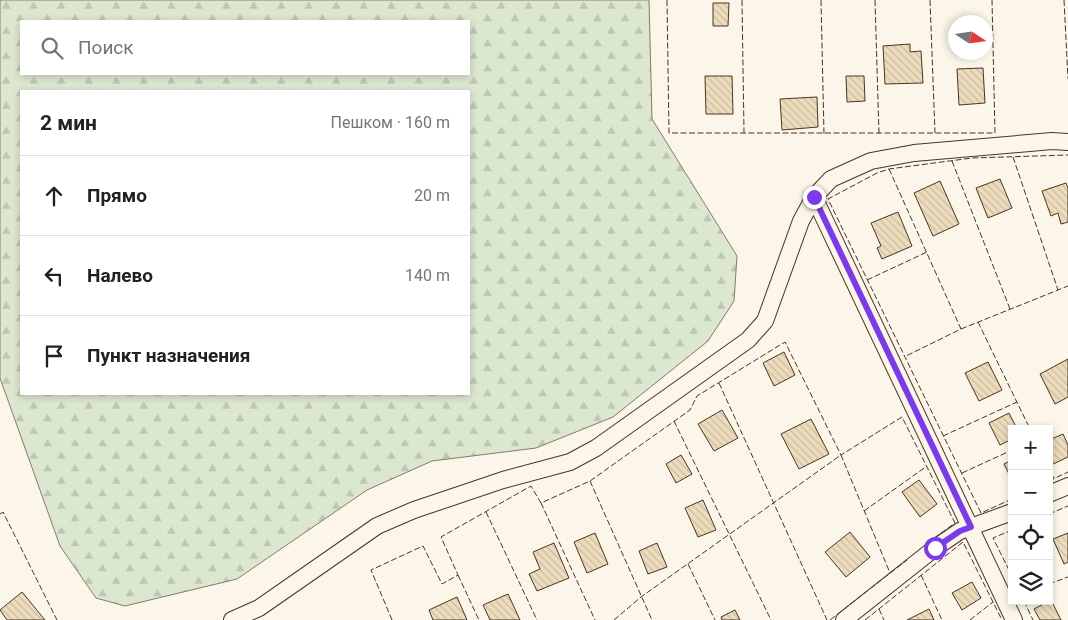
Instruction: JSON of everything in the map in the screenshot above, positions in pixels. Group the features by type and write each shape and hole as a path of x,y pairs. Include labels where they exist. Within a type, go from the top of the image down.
{"street":[{"path":"232,620 259,608 377,526 423,507 503,480 570,462 596,448 748,340 765,321 801,220 814,197 831,179 871,160 914,153 1052,141 1068,142"},
{"path":"814,197 1014,620"},
{"path":"1053,492 1068,486"},
{"path":"844,620 935,548 960,531 1008,513"}],"green space":[{"path":"0,0 649,0 652,119 737,256 734,301 708,341 613,417 536,448 432,461 367,490 237,579 125,606 96,598 60,546 0,378"}],"building":[{"path":"713,3 729,3 728,26 713,26"},
{"path":"910,44 910,52 921,51 923,83 885,84 883,46"},
{"path":"983,68 985,103 959,105 957,69"},
{"path":"705,76 732,76 733,114 706,114"},
{"path":"846,76 864,76 865,101 847,102"},
{"path":"817,97 818,127 782,130 780,99"},
{"path":"1000,179 1012,208 988,218 976,188"},
{"path":"940,181 959,224 933,236 914,193"},
{"path":"1066,183 1068,188 1068,222 1061,224 1058,213 1051,216 1042,191"},
{"path":"898,212 912,246 882,259 877,248 881,246 871,223"},
{"path":"784,352 795,375 774,386 763,363"},
{"path":"1068,359 1068,397 1055,404 1040,374"},
{"path":"988,362 1002,390 979,401 965,373"},
{"path":"722,410 738,438 714,451 698,424"},
{"path":"1009,413 1015,425 1008,425 1008,441 1000,445 989,423"},
{"path":"811,419 829,454 799,469 781,434"},
{"path":"1063,434 1068,445 1068,457 1053,464 1053,438"},
{"path":"681,455 692,474 676,483 666,464"},
{"path":"1008,462 1008,472 1004,464"},
{"path":"919,480 937,504 920,517 902,492"},
{"path":"703,500 716,530 698,537 685,508"},
{"path":"850,532 870,557 846,577 825,552"},
{"path":"595,533 608,564 587,573 574,542"},
{"path":"1068,533 1068,562 1064,564 1053,539"},
{"path":"554,543 569,578 537,591 529,574 540,569 533,552"},
{"path":"657,543 667,567 648,574 639,551"},
{"path":"972,582 981,598 962,610 952,593"},
{"path":"22,592 45,620 7,620 0,610"},
{"path":"508,594 520,620 490,620 483,605"},
{"path":"457,597 467,620 433,620 429,610"},
{"path":"1053,604 1061,620 1040,620 1034,609 1042,605"},
{"path":"929,609 934,620 907,620"},
{"path":"735,610 740,620 722,620 721,617"}],"fence":[{"path":"667,0 669,133 995,133 992,0"},
{"path":"742,0 744,133"},
{"path":"821,0 824,134"},
{"path":"875,0 879,134"},
{"path":"930,0 935,133"},
{"path":"1064,0 1068,79"},
{"path":"1008,501 981,513 828,199 877,173 889,169 972,158 1068,155"},
{"path":"1013,157 1058,290"},
{"path":"952,161 1010,309"},
{"path":"889,169 961,329 906,356"},
{"path":"867,280 927,252"},
{"path":"961,329 1068,286"},
{"path":"978,322 1028,425"},
{"path":"392,620 371,570 423,546 442,584 458,575 441,537 531,486 541,503 590,481 690,410 697,396 785,342 841,455 902,417 955,523 930,541"},
{"path":"719,383 827,620"},
{"path":"943,436 1017,402"},
{"path":"674,421 771,620"},
{"path":"962,473 1008,452"},
{"path":"614,620 641,597 841,455 890,573"},
{"path":"864,511 927,466"},
{"path":"1050,470 1054,478"},
{"path":"1053,479 1068,472"},
{"path":"590,481 652,620"},
{"path":"541,503 595,620"},
{"path":"1053,512 1068,506"},
{"path":"0,514 3,512 57,620"},
{"path":"486,512 537,620"},
{"path":"1008,532 993,538 1008,568"},
{"path":"865,620 963,542 1002,620"},
{"path":"830,620 907,560"},
{"path":"688,564 715,620"},
{"path":"458,575 479,620"},
{"path":"921,575 942,620"},
{"path":"1053,583 1068,577"},
{"path":"970,620 993,602"},
{"path":"1026,605 1033,620"},
{"path":"879,609 884,620"}],"route":[{"path":"814,197 971,527 960,531 935,548"}]}
